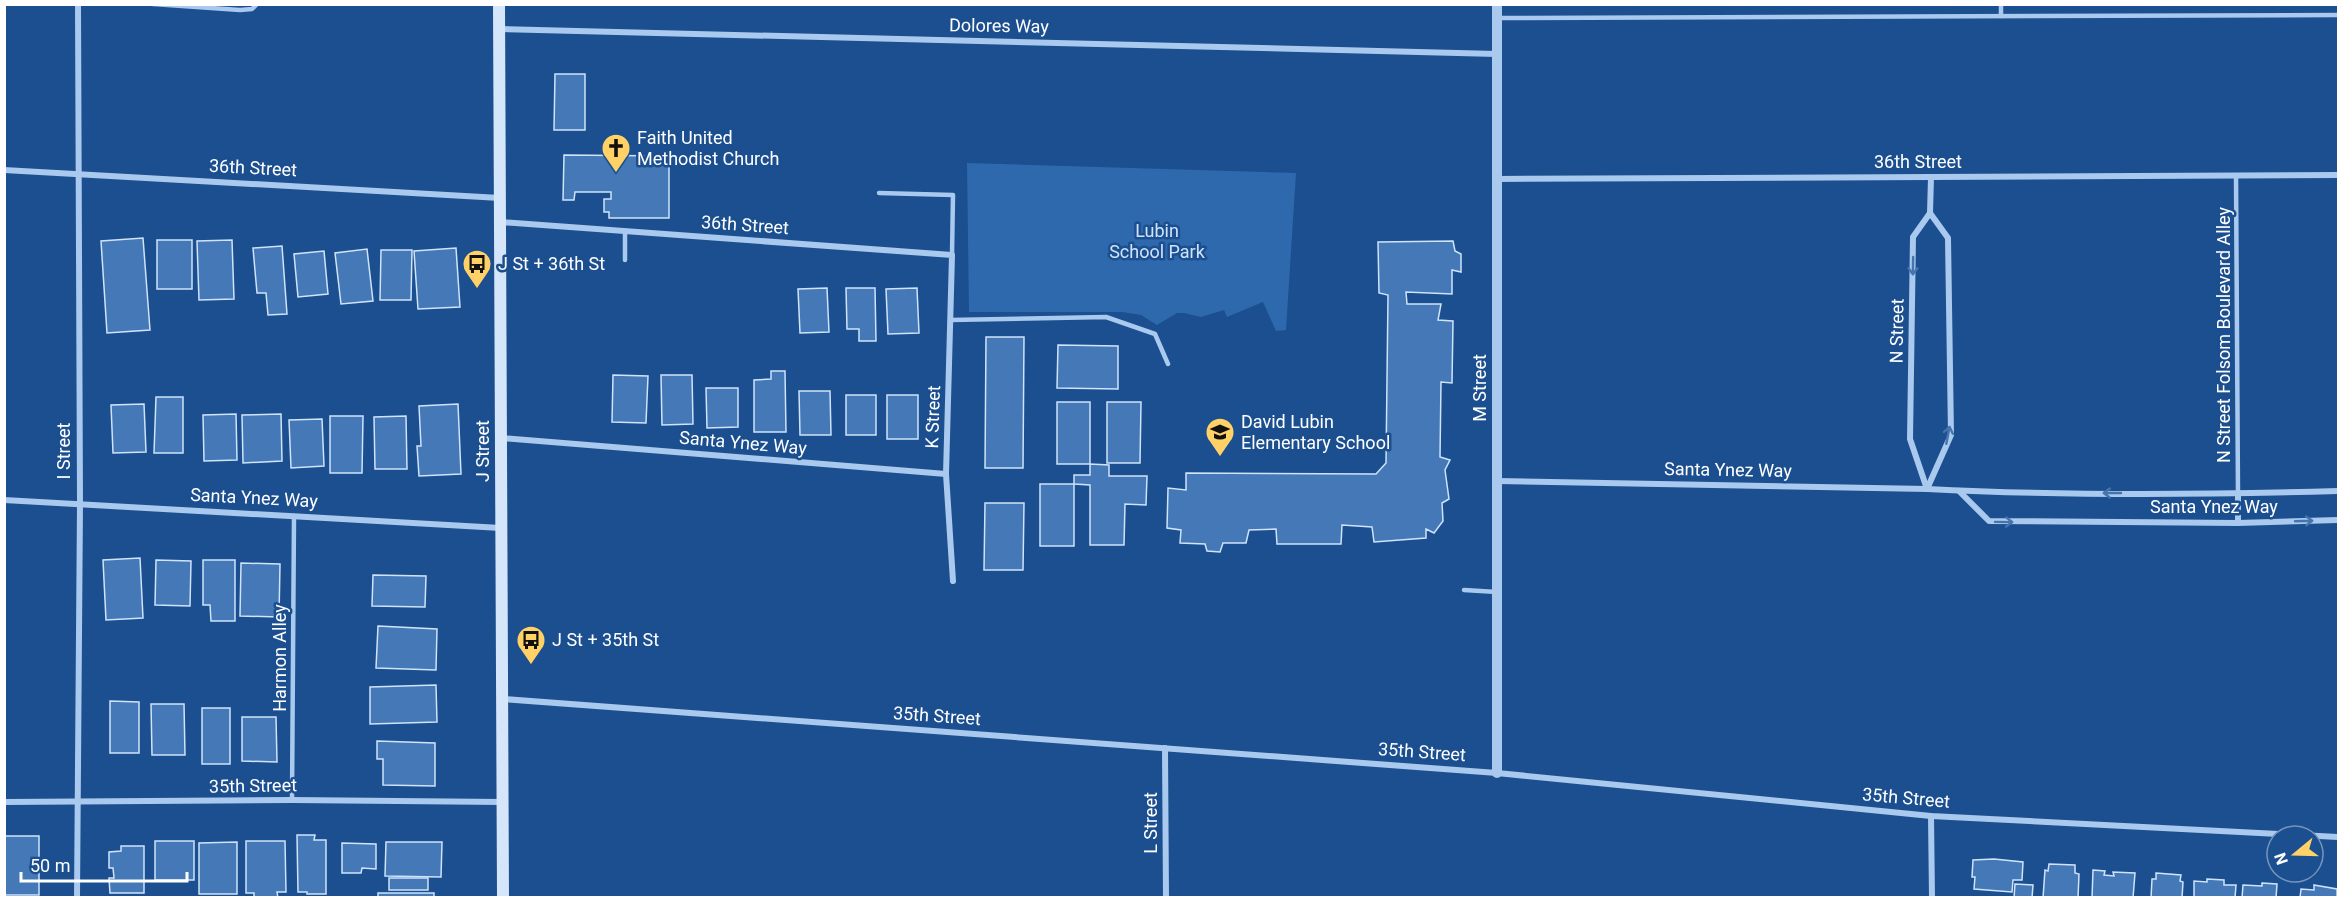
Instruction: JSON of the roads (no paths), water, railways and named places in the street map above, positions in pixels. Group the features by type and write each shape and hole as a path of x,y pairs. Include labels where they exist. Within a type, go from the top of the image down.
{"main road":[{"name":"J Street","path":"499,4 503,897"}],"street":[{"name":"I Street","path":"77,897 80,503 78,4"},
{"name":"M Street","path":"1497,4 1497,772"},
{"name":"Dolores Way","path":"499,29 1497,54"},
{"name":"36th Street","path":"4,170 500,198"},
{"name":"36th Street","path":"1497,179 2338,175"},
{"path":"1927,489 1950,435 1948,238 1930,213 1931,177"},
{"name":"N Street","path":"1927,489 1910,439 1913,237 1930,213"},
{"name":"36th Street","path":"500,222 952,255"},
{"name":"K Street","path":"952,255 946,474 953,581"},
{"name":"Santa Ynez Way","path":"501,438 946,474"},
{"name":"Santa Ynez Way","path":"1497,481 2238,494 2338,490"},
{"name":"Santa Ynez Way","path":"1958,490 1989,521 2238,523 2338,520"},
{"path":"2238,494 2238,523"},
{"name":"Santa Ynez Way","path":"4,500 501,528"},
{"name":"35th Street","path":"502,699 1497,772 1931,816 2338,837"},
{"name":"L Street","path":"1165,748 1166,897"},
{"name":"35th Street","path":"4,802 292,800 502,802"},
{"path":"1931,816 1932,897"}],"lane":[{"path":"153,4 240,10 252,9 257,4"},
{"path":"2001,4 2001,16"},
{"path":"1497,18 2338,15"},
{"name":"N Street Folsom Boulevard Alley","path":"2236,176 2238,494"},
{"path":"879,193 953,195 952,255"},
{"path":"625,231 626,260"},
{"path":"950,320 1106,317 1155,334 1168,364"},
{"name":"Harmon Alley","path":"292,800 294,516"},
{"path":"1464,590 1497,592"}],"place":[{"name":"Faith United Methodist Church","path":"616,174"},
{"name":"J St + 36th St","path":"477,290"},
{"name":"David Lubin Elementary School","path":"1220,458"},
{"name":"J St + 35th St","path":"531,666"}],"park label":[{"name":"Lubin School Park","path":"1157,241"}]}
